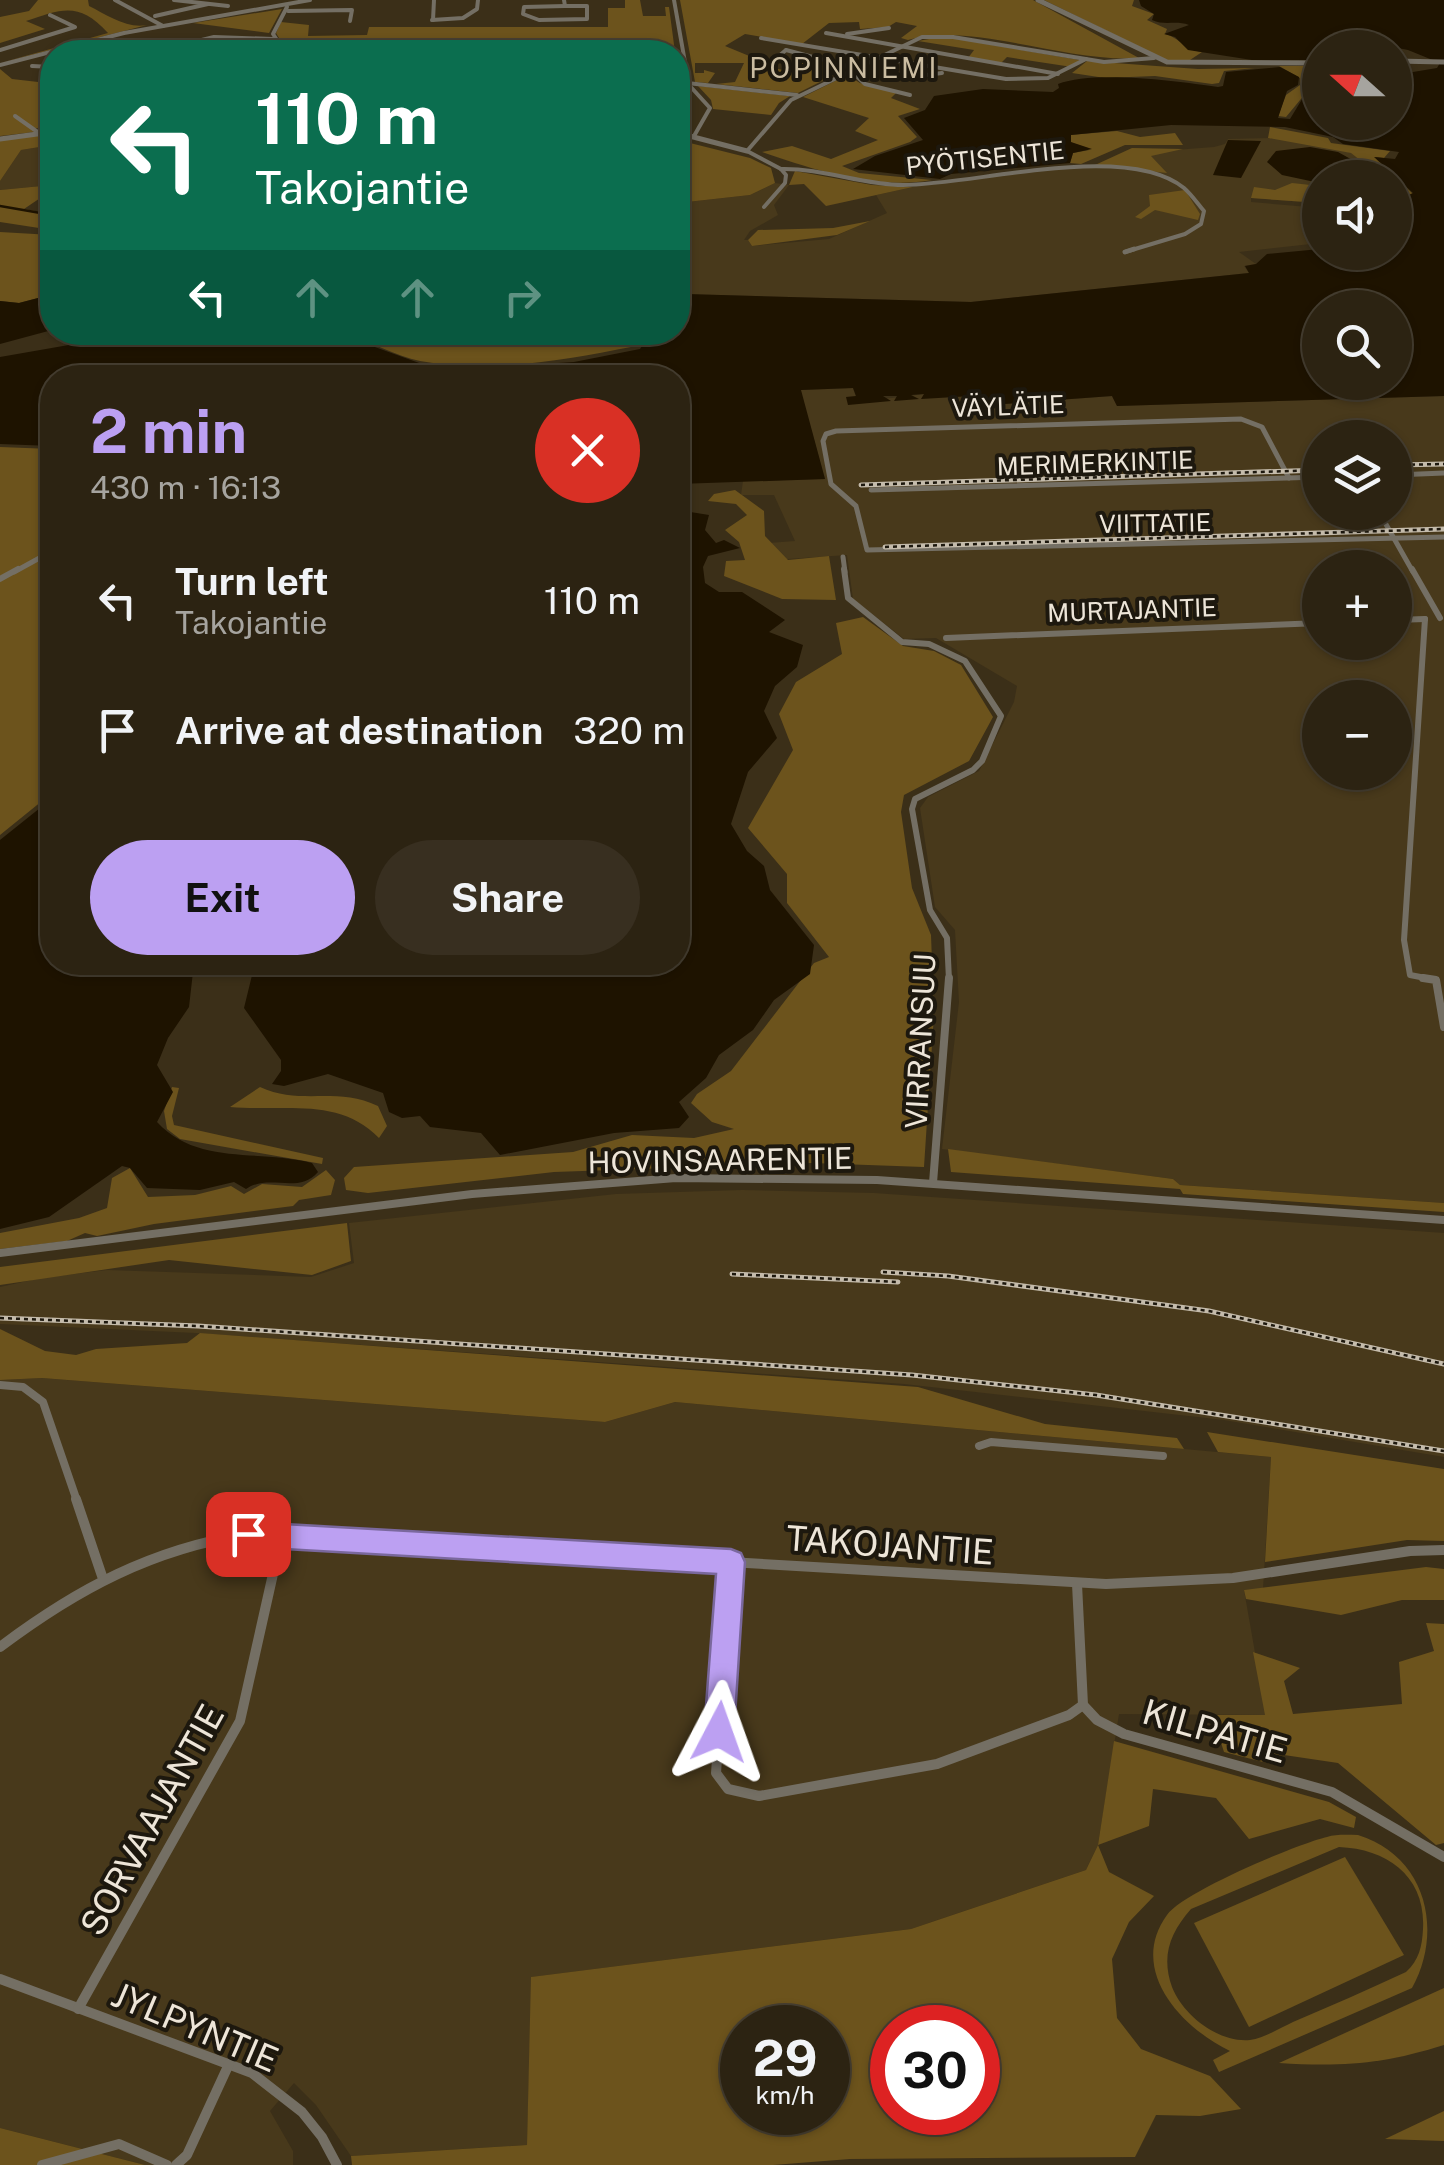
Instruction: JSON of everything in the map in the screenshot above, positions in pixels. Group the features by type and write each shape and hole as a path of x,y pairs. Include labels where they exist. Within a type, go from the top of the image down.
{"street":[{"path":"115,0 155,16 208,4"},
{"path":"174,0 228,6"},
{"path":"259,40 274,39 276,26 287,8 310,0"},
{"path":"434,0 433,20 471,15 478,0"},
{"path":"674,0 681,40"},
{"path":"1038,0 1154,58 1187,64 1302,63"},
{"path":"565,3 587,6 587,19 540,20 524,14 524,7 565,3"},
{"path":"112,40 163,26 287,8 352,10 350,20"},
{"path":"0,50 68,32 75,26 50,16"},
{"path":"155,16 163,26"},
{"path":"843,36 889,28"},
{"path":"826,34 1064,75"},
{"path":"198,40 214,36 238,40"},
{"path":"747,151 779,110 799,95 922,37 944,36 1126,63 1154,58"},
{"path":"760,38 971,72"},
{"path":"768,65 794,44"},
{"path":"786,50 852,69 865,84 910,96"},
{"path":"0,66 40,54"},
{"path":"966,58 976,77 1030,80 1064,75 1086,59"},
{"path":"1412,62 1444,62"},
{"path":"32,66 40,66"},
{"path":"910,77 946,71"},
{"path":"929,75 933,81"},
{"path":"690,83 799,95"},
{"path":"690,85 710,108 694,136"},
{"path":"15,116 39,134"},
{"path":"0,139 39,134"},
{"path":"690,135 747,151 781,169 786,175 785,183 764,207"},
{"name":"PYÖTISENTIE","path":"781,169 908,185 1083,166 1154,175 1174,181 1196,196 1204,212 1201,224 1185,234 1125,252"},
{"name":"VÄYLÄTIE","path":"866,550 856,506 830,484 823,440 826,434 836,431 1241,419 1262,428 1289,478"},
{"path":"1412,474 1444,473"},
{"name":"MERIMERKINTIE","path":"871,490 1302,478"},
{"path":"1389,530 1442,618 1412,619"},
{"name":"VIITTATIE","path":"866,550 1444,537"},
{"name":"VIRRANSUU","path":"843,557 848,598 902,642 929,644 965,661 1002,716 982,761 973,770 915,799 912,810 930,910 948,938 950,1001 933,1184"},
{"path":"0,580 40,558"},
{"path":"1425,619 1404,940 1410,974 1436,980 1444,1027"},
{"name":"MURTAJANTIE","path":"946,638 1302,624"},
{"name":"HOVINSAARENTIE","path":"0,1253 590,1183 725,1178 933,1184 1444,1220"},
{"path":"0,1385 22,1387 43,1402 102,1576"},
{"path":"980,1446 991,1442 1162,1456"},
{"name":"TAKOJANTIE","path":"0,1646 52,1606 102,1576 183,1545 248,1534 1077,1584 1198,1582 1410,1551 1444,1550"},
{"name":"SORVAAJANTIE","path":"78,2009 240,1721 282,1534"},
{"path":"731,1562 716,1773 721,1784 733,1793 759,1796 937,1764 1069,1715 1083,1706 1077,1584"},
{"name":"KILPATIE","path":"1083,1706 1097,1720 1124,1734 1332,1792 1444,1858"},
{"name":"JYLPYNTIE","path":"0,1980 229,2064 270,2084 322,2132 337,2165"},
{"path":"176,2165 187,2155 229,2064"},
{"path":"42,2165 119,2144 167,2165"}],"shaded area":[{"path":"38,0 88,0 89,6 117,20 147,25 83,40 108,33 88,16 60,11 26,21 45,29 0,43 0,17 29,11"},
{"path":"625,0 640,0 643,16 666,16 665,7 669,7 673,40 280,40 276,33 281,22 309,25 308,36 367,35 369,27 608,27 608,8 625,8"},
{"path":"680,0 1033,0 1139,58 1081,55 960,36 908,40 901,38 917,26 896,22 888,27 860,29 859,22 829,23 802,44 745,34 725,46 759,60 756,64 783,70 808,58 848,68 798,93 716,84 735,82 744,63 695,63 695,73 715,73 708,83 695,82"},
{"path":"1044,0 1134,0 1132,6 1154,14 1147,20 1167,29 1165,34 1202,52 1187,62 1166,60"},
{"path":"1139,0 1444,0 1444,396 1412,397 1412,290 1302,290 1302,400 1313,400 1117,406 1112,396 977,406 972,396 921,399 924,394 911,395 919,399 894,401 897,396 883,396 891,401 848,405 846,397 856,396 853,388 801,390 825,479 690,484 690,365 528,365 574,362 640,349 643,345 690,345 690,294 971,302 1249,273 1245,266 1256,264 1267,254 1302,251 1302,270 1412,270 1412,160 1377,160 1374,157 1395,159 1399,152 1337,140 1412,140 1412,72 1437,68 1440,63 1412,52 1412,30 1302,30 1302,60 1252,60 1188,50 1175,37 1164,34 1189,25 1152,20 1154,14 1141,6"},
{"path":"282,9 269,33 193,23"},
{"path":"940,37 1080,60 1072,67 1007,57 1001,63 968,58 974,50 918,41"},
{"path":"1087,61 1198,69 1255,68 1224,71 1219,83 1212,84 1155,76 1105,78 1072,73"},
{"path":"1279,66 1302,66 1302,98 1286,117 1278,116 1286,95 1300,85 1300,78"},
{"path":"1280,67 1299,77 1298,85 1287,91 1278,118 1290,119 1302,99 1302,131 1171,125 1071,135 1071,142 1092,149 1073,153 1070,163 951,174 940,179 853,169 875,156 923,140 904,118 925,110 934,96 983,89 1053,92 1058,84 1092,78 1136,78 1218,87 1223,86 1226,72"},
{"path":"0,69 12,79 40,82 40,128 0,136"},
{"path":"847,75 860,83 896,93 891,98 920,109 898,116 917,137 842,166 859,173 932,180 867,180 762,152 792,146 831,159 878,140 855,131 869,118 803,97"},
{"path":"698,86 790,96 771,115 713,109 711,100"},
{"path":"1270,127 1302,133 1302,140 1329,140 1390,151 1384,158 1375,157 1378,160 1360,160 1351,153 1268,138"},
{"path":"1117,131 1140,137 1175,133 1183,145 1125,145 1081,164 1070,163 1073,153 1089,150 1070,142 1070,135"},
{"path":"40,135 40,147 21,150 0,181 0,140"},
{"path":"1276,138 1377,160 1302,160 1302,202 1251,198 1251,202 1302,206 1302,245 1239,252 1256,264 1244,266 1249,273 971,302 690,294 690,202 750,195 775,183 789,185 774,205 778,215 750,231 744,240 752,246 829,239 887,213 876,195 1055,167 1095,165 1165,172 1150,156 1161,151 1225,144 1228,139"},
{"path":"1228,140 1261,141 1241,178 1213,175"},
{"path":"690,143 750,158 771,168 775,183 750,195 690,202"},
{"path":"40,147 40,186 0,190 0,181 21,150"},
{"path":"1310,147 1338,152 1352,160 1302,160 1302,179 1282,175 1267,162 1276,151"},
{"path":"1132,148 1183,149 1151,156 1167,173 1095,165"},
{"path":"795,171 872,185 913,187 826,206 804,184 789,185"},
{"path":"1292,183 1302,184 1302,202 1251,198 1254,187 1275,190"},
{"path":"40,186 40,198 24,209 40,212 40,228 0,222 0,190"},
{"path":"1185,190 1200,214 1198,220 1155,210 1141,219 1135,217 1150,206 1149,195"},
{"path":"870,221 837,235 752,246 748,240 758,230 833,228"},
{"path":"0,232 40,234 40,299 0,301"},
{"path":"40,299 40,333 0,344 0,301"},
{"path":"69,345 369,345 422,364 447,365 40,365 40,446 0,444 0,357"},
{"path":"375,345 632,345 553,361 510,365 446,365"},
{"path":"853,388 856,397 883,399 925,394 972,396 977,406 1112,396 1117,406 1412,400 1444,396 1444,1203 1180,1185 1173,1179 942,1149 959,1002 955,930 935,907 920,808 928,797 979,771 1014,702 1017,686 936,638 904,639 853,599 847,555 760,561 744,545 795,541 774,495 741,495 743,481 825,479 800,390"},
{"path":"0,447 40,449 40,803 0,835"},
{"path":"735,490 764,511 765,536 788,560 829,556 836,600 782,599 724,576 726,561 745,560 739,542 725,530 747,515 736,504 708,501 714,494"},
{"path":"690,512 709,515 705,530 716,543 724,540 740,548 708,556 703,567 705,583 719,592 742,592 785,620 769,632 803,645 797,667 775,686 764,711 777,738 748,772 731,824 747,851 764,866 770,890 814,945 810,974 774,1000 753,1030 719,1055 706,1078 679,1102 689,1117 679,1128 614,1133 500,1155 481,1133 430,1127 420,1116 402,1118 389,1112 383,1093 328,1074 284,1086 272,1084 281,1071 281,1060 244,1008 252,975 690,975"},
{"path":"863,617 903,646 934,651 961,665 993,717 969,761 904,795 901,812 912,888 931,935 934,1014 924,1167 812,1163 554,1172 368,1193 346,1190 344,1178 354,1167 573,1152 632,1135 694,1138 734,1129 712,1122 691,1103 697,1094 731,1071 814,963 829,957 787,903 787,874 748,828 793,750 779,714 796,682 842,654 836,623"},
{"path":"40,808 40,975 193,975 189,1007 168,1038 157,1065 173,1092 157,1122 173,1136 210,1151 292,1159 312,1163 318,1172 302,1182 265,1183 246,1189 234,1182 200,1190 147,1188 130,1168 122,1166 49,1217 0,1229 0,840"},
{"path":"172,1087 179,1088 172,1116 174,1125 323,1158 322,1164 180,1139 167,1129 164,1111"},
{"path":"260,1087 290,1095 362,1100 378,1106 387,1126 379,1138 346,1116 328,1111 230,1107"},
{"path":"948,1149 1173,1179 1180,1185 1444,1203 1444,1212 1183,1194 1180,1189 951,1172"},
{"path":"130,1168 148,1197 195,1195 231,1186 244,1194 262,1184 302,1187 326,1170 335,1180 331,1195 299,1200 293,1206 154,1224 97,1236 85,1233 67,1241 0,1249 0,1233 79,1218 107,1208 112,1178"},
{"path":"742,1190 874,1193 1444,1233 1444,1457 1224,1420 904,1384 196,1333 0,1324 0,1287 41,1278 107,1270 311,1277 354,1263 349,1223 616,1194"},
{"path":"347,1223 351,1261 312,1275 169,1260 0,1285 0,1267"},
{"path":"0,1329 45,1351 76,1355 96,1349 187,1343 200,1333 918,1387 1045,1424 1177,1438 1184,1449 675,1402 605,1422 42,1378 0,1380"},
{"path":"42,1378 605,1422 675,1402 1271,1457 1263,1589 1244,1590 1266,1715 1119,1714 1098,1845 1086,1870 911,1929 532,1977 527,2145 351,2156 316,2105 294,2083 270,2111 293,2151 293,2165 145,2165 0,2128 0,1380"},
{"path":"1207,1432 1444,1469 1444,1541 1407,1540 1265,1562 1271,1457 1218,1452"},
{"path":"1426,1567 1444,1569 1444,1600 1402,1600 1341,1615 1246,1599 1244,1590"},
{"path":"1426,1623 1444,1624 1444,1843 1436,1845 1338,1763 1284,1755 1279,1766 1224,1752 1212,1715 1265,1715 1253,1652 1300,1668 1284,1681 1293,1714 1402,1704 1399,1662 1434,1651"},
{"path":"1114,1741 1329,1802 1356,1817 1354,1828 1320,1819 1249,1839 1216,1798 1153,1789 1149,1826 1098,1845"},
{"path":"1358,1835 1381,1845 1400,1860 1422,1898 1427,1943 1412,1988 1219,2072 1213,2060 1230,2051 1194,2028 1178,2012 1157,1976 1153,1956 1156,1936 1167,1915 1195,1894 1267,1859 1327,1837","holes":["1339,1847 1373,1853 1400,1869 1418,1895 1422,1942 1417,1958 1406,1972 1250,2040 1214,2032 1184,2008 1172,1987 1167,1965 1173,1936 1191,1909"]},
{"path":"1098,1845 1109,1872 1154,1896 1129,1922 1112,1959 1117,2018 1141,2049 1210,2076 1241,2109 1200,2116 1156,2115 1135,2157 850,2159 773,2165 352,2165 351,2156 527,2145 531,1977 911,1929 1086,1870"},
{"path":"1345,1857 1404,1955 1249,2027 1194,1923"},
{"path":"1444,1988 1444,2045 1363,2063 1279,2063"},
{"path":"1444,2111 1444,2141 1385,2139"},
{"path":"0,2128 145,2165 0,2165"}],"waterway":[{"path":"0,206 40,213"}],"railway":[{"path":"1412,465 1444,464"},
{"path":"861,485 1302,471"},
{"path":"885,547 1444,529"},
{"path":"883,1272 948,1276 1209,1311 1444,1364"},
{"path":"732,1274 898,1282"},
{"path":"0,1318 198,1326 912,1375 1096,1395 1444,1451"}],"district":[{"name":"POPINNIEMI","path":"844,67"}],"route":[{"path":"248,1534 731,1562 719,1732"}]}
